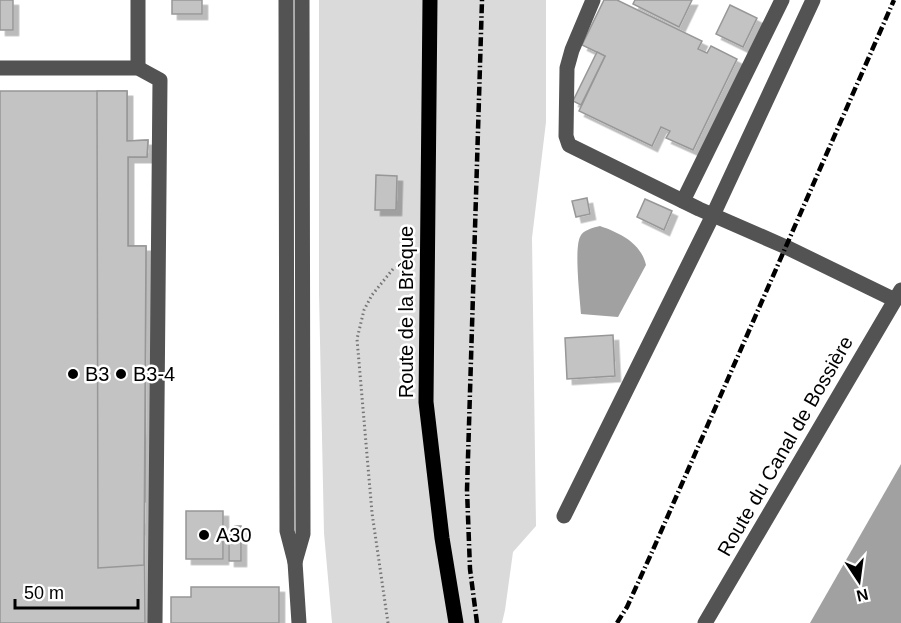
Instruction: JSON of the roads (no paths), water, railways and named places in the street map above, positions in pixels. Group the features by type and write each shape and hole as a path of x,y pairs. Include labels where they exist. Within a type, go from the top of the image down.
{"main road":[{"name":"Route de la Brèque","path":"430,0 426,402 442,538 456,623"}],"street":[{"path":"138,0 138,68"},
{"path":"286,0 287,531 295,562 300,623"},
{"path":"295,562 303,534 302,0"},
{"path":"593,0 567,68 566,136 569,145 713,215 898,295"},
{"path":"683,201 782,0"},
{"path":"564,516 713,215 813,0"},
{"path":"0,68 138,68 159,80 155,623"},
{"name":"Route du Canal de Bossière","path":"705,623 898,295"}],"railway":[{"path":"477,623 470,569 467,490 482,0"},
{"path":"617,623 627,607 652,552 894,0"}],"place":[{"name":"B3","path":"73,374"},
{"name":"B3-4","path":"121,374"},
{"name":"A30","path":"204,535"}]}
